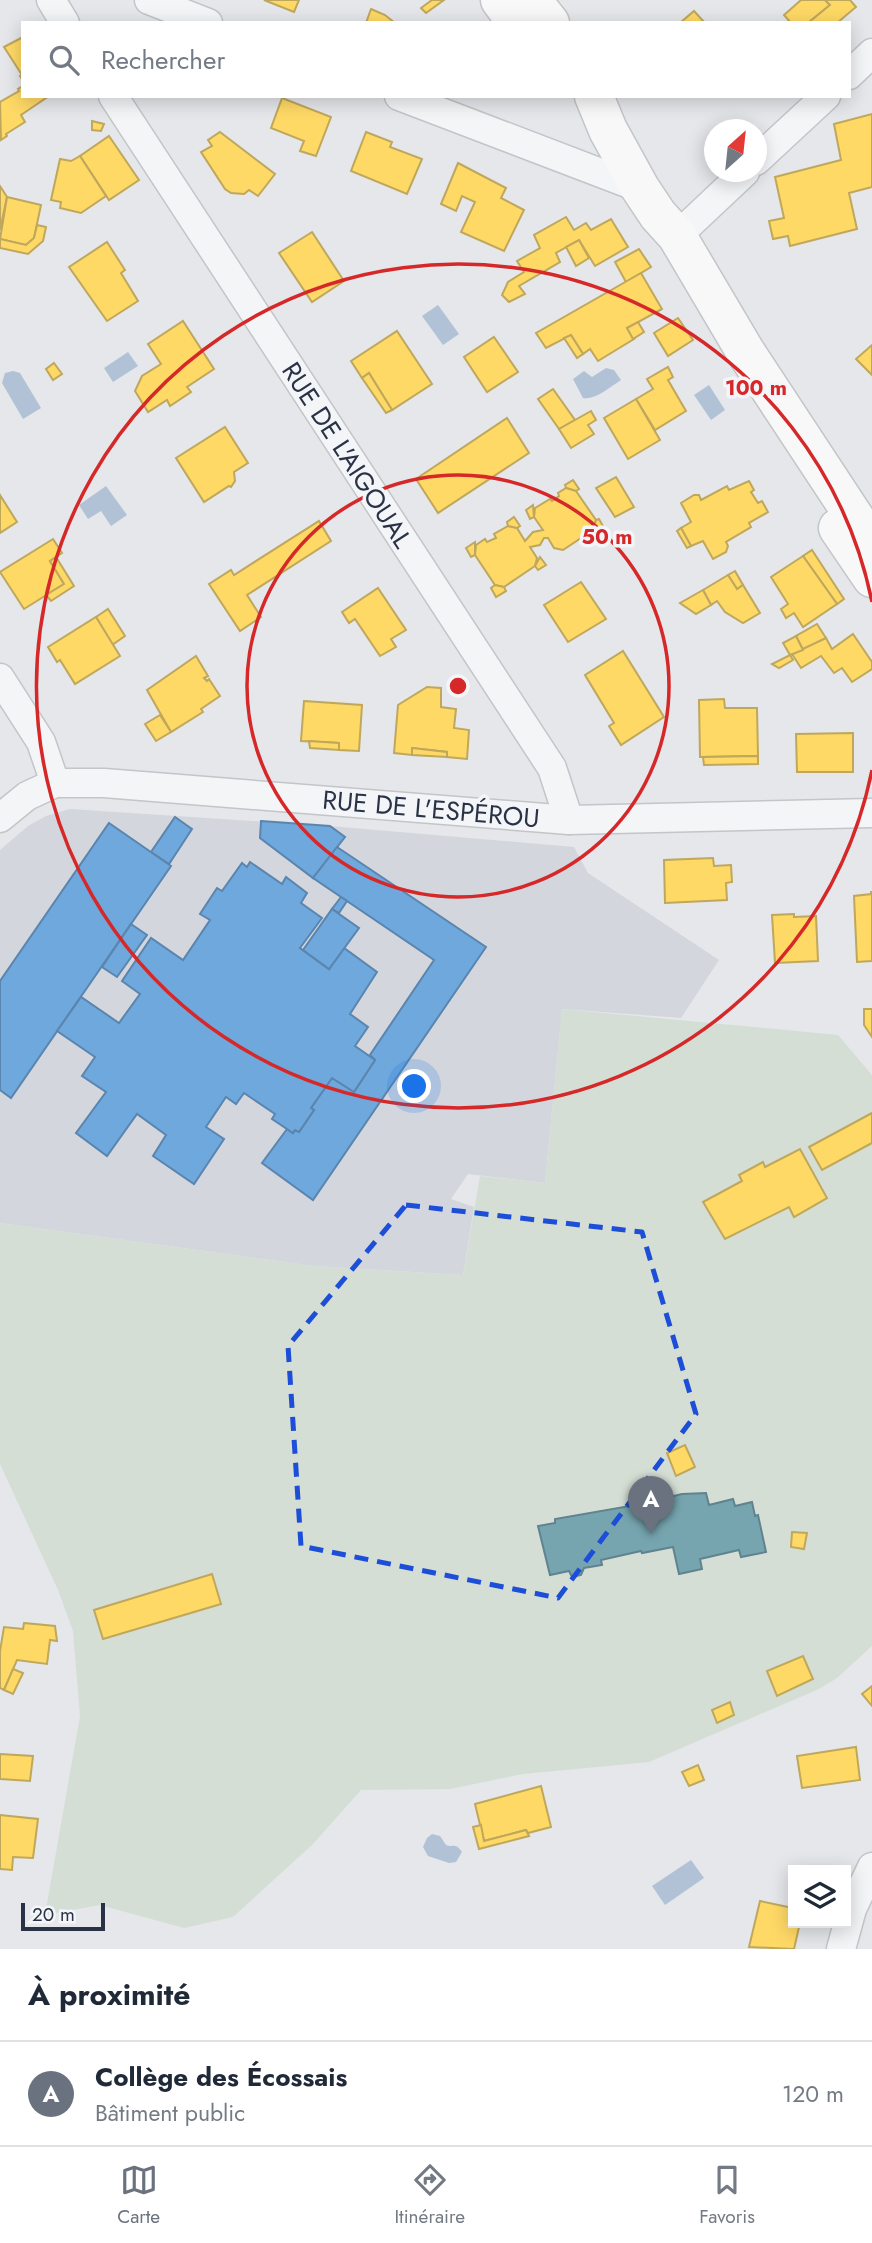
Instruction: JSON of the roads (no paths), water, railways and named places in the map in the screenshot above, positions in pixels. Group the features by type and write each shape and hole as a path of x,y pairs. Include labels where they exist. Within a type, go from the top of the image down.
{"street":[{"path":"51,0 64,21"},
{"path":"149,0 203,21"},
{"path":"500,0 516,21"},
{"path":"531,0 548,21"},
{"path":"851,73 872,53"},
{"name":"RUE DE L'AIGOUAL","path":"114,98 552,768 569,820"},
{"path":"403,98 658,213 725,182"},
{"path":"576,98 601,113 658,213 872,544"},
{"path":"767,152 824,98"},
{"path":"658,213 663,241 719,341 795,465 872,578"},
{"path":"0,678 41,742 55,783"},
{"name":"RUE DE L'ESPÉROU","path":"0,818 27,796 55,783 104,783 569,820 872,813"},
{"path":"841,1949 852,1909 872,1867"}],"water":[{"path":"438,305 459,334 443,345 422,316"},
{"path":"128,352 138,366 113,382 104,368"},
{"path":"606,368 614,370 621,380 598,395 583,398 573,379 584,371 592,377"},
{"path":"5,373 20,373 41,408 23,419 2,383"},
{"path":"709,385 725,410 711,420 694,395"},
{"path":"106,486 127,515 111,526 101,511 88,519 79,505"},
{"path":"432,1834 440,1836 446,1845 460,1849 462,1852 456,1862 449,1863 428,1856 423,1847"},
{"path":"691,1860 704,1878 665,1905 652,1886"}],"place":[{"name":"Collège des Écossais","path":"651,1534"}]}
